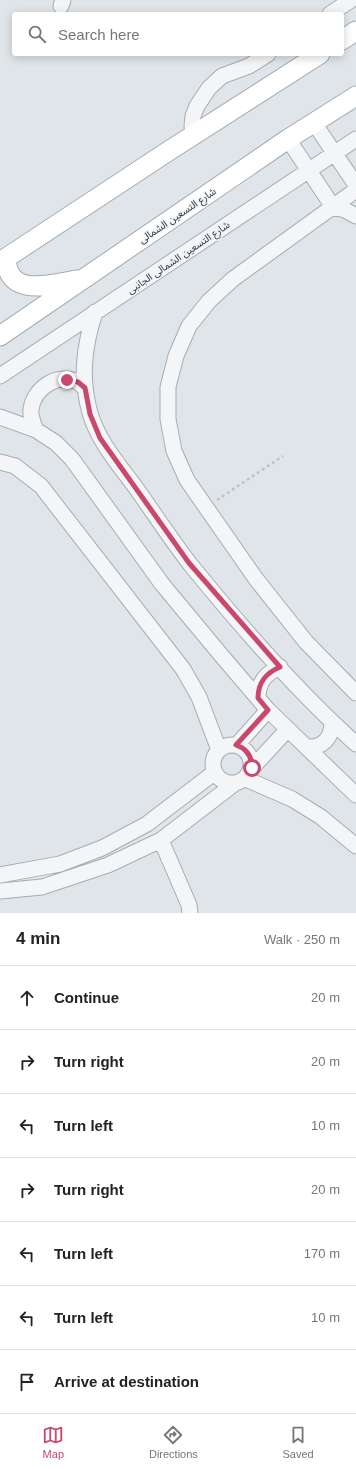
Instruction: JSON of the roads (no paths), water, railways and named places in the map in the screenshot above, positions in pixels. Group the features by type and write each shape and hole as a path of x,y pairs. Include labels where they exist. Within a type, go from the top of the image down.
{"main road":[{"path":"344,39 356,31"},
{"path":"83,279 41,286 20,284 11,278 3,260 317,56"},
{"name":"شارع التسعين الشمالى","path":"0,336 288,139 356,96"}],"street":[{"path":"333,12 351,0"},
{"path":"195,134 192,126 193,116 197,106 210,88 222,76 249,66 265,56"},
{"path":"314,123 356,185"},
{"path":"288,139 333,207 345,210 356,216"},
{"name":"شارع التسعين الشمالى الجانبى","path":"0,376 356,139"},
{"path":"356,190 233,280 209,301 189,326 176,356 168,387 168,419 174,451 187,480 256,579 306,642 356,693"},
{"path":"95,312 87,337 84,363 85,388 90,414 100,438 189,563 280,667 332,722 356,744"},
{"path":"36,430 32,420 31,410 33,400 39,391 57,380 78,382 85,388"},
{"path":"0,417 36,430 56,443 72,459 162,584 268,710 356,795"},
{"path":"0,462 15,466 41,486 183,669 199,697 219,750"},
{"path":"258,698 258,691 263,678 273,670 280,667"},
{"path":"236,745 268,710"},
{"path":"307,747 314,747 326,741 330,736 332,722"},
{"path":"0,891 42,887 108,865 161,840 244,777 288,729"},
{"path":"244,777 250,756 247,751 236,745 230,745 219,750 213,760 213,767 215,772 223,781 244,777 292,799 321,817 356,846"},
{"path":"0,875 60,864 102,848 147,824 215,772"},
{"path":"161,840 190,905 190,913"}]}
